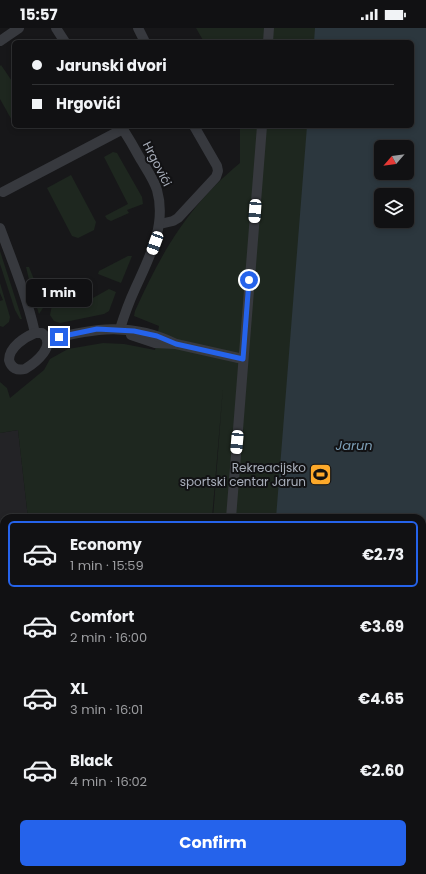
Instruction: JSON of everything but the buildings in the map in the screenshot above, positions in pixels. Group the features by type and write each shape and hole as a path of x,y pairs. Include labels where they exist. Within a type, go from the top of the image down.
{"street":[{"path":"0,41 19,28"},
{"path":"56,28 64,40"},
{"path":"138,28 144,40"},
{"path":"268,40 269,28"},
{"path":"3,192 122,128"},
{"name":"Hrgovići","path":"120,329 127,306 149,258 160,224 160,201 156,189 150,175 122,128"},
{"path":"160,224 173,221 178,218 216,177 218,171 217,166 195,128"},
{"path":"231,514 262,128"},
{"path":"0,228 32,320 35,333"},
{"path":"48,340 97,329 120,329 134,336 155,343 176,344 243,359"},
{"path":"35,333 42,333 48,340 48,344 42,354 25,369 16,369 4,360 24,339 35,333"}],"shaded area":[{"name":"Rekreacijsko sportski centar Jarun","path":"196,28 426,28 426,514 213,514 223,387 212,514 28,514 18,430 0,433 0,382 7,388 10,398 44,370 50,359 68,349 103,343 124,344 155,350 159,326 134,316 135,311 156,268 178,230 191,212 222,179 240,163 240,128 414,128 414,40 203,40"},
{"path":"1,65 12,81 12,120 0,99"},
{"path":"113,152 117,153 142,197 143,204 127,210 129,213 111,221 105,216 128,204 104,157"},
{"path":"71,175 96,222 94,230 78,238 72,236 47,188"},
{"path":"0,251 22,319 20,319 15,310 0,264"},
{"path":"128,256 132,256 121,283 98,274 99,271"},
{"path":"26,267 29,267 44,304 39,314 32,292"},
{"path":"0,283 10,317 9,322 3,327 0,326 0,301 3,300 0,293"},
{"path":"68,288 71,292 67,294 75,308 109,289 116,292 109,311 104,314 60,323 54,321 50,315 52,305 51,296"},
{"path":"18,430 28,514 0,514 0,433"}],"water":[{"name":"Jarun","path":"315,28 426,28 426,514 276,514 307,128 414,128 414,40 314,40"}],"place":[{"name":"Rekreacijsko sportski centar Jarun","path":"321,475"}],"route":[{"path":"59,337 97,329 144,332 165,338 176,344 243,359 249,280"}]}
